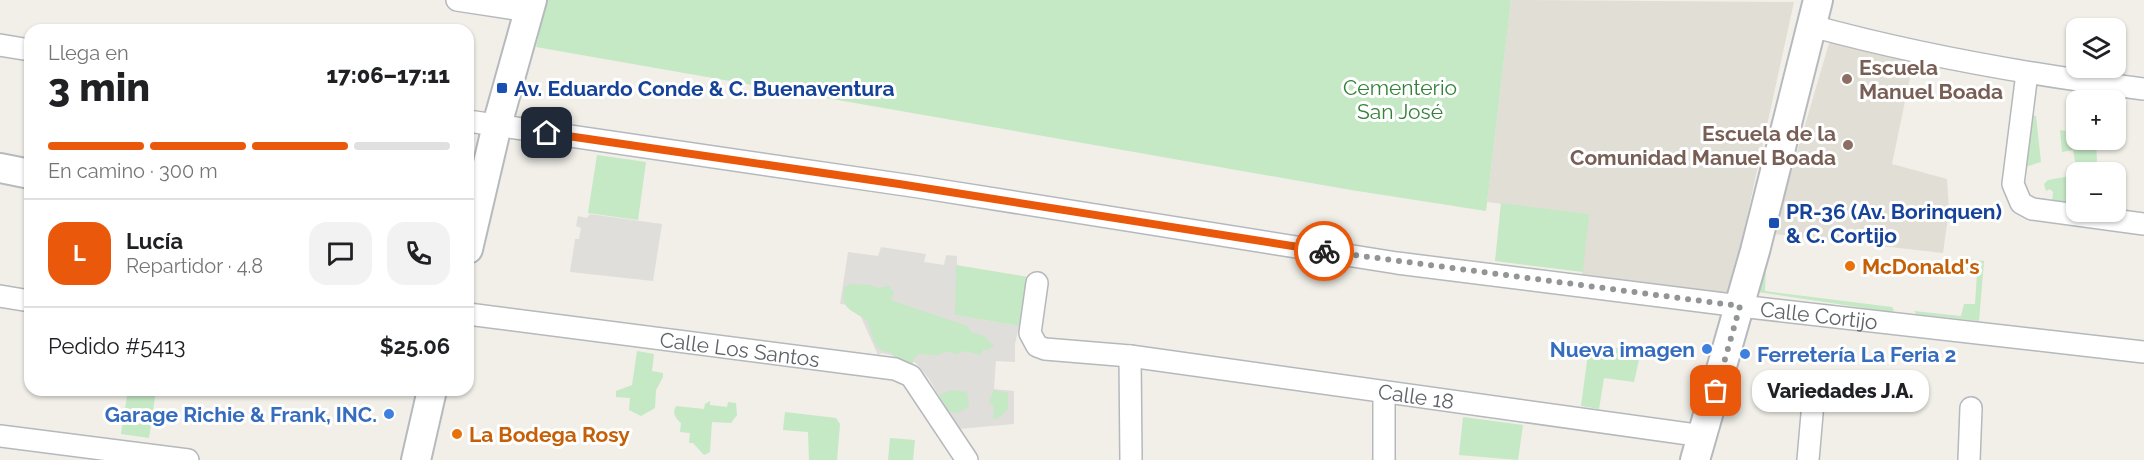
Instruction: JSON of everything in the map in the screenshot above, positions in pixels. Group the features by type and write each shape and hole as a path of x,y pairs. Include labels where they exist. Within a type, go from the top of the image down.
{"street":[{"path":"457,0 530,6 497,125 474,223"},
{"path":"1699,448 1740,306 1815,13 1916,53 2103,86 2144,89"},
{"path":"0,45 24,49"},
{"path":"2027,73 2013,184 2020,203 2032,209 2144,224"},
{"name":"Calle Cortijo","path":"474,122 896,184 1397,263 1740,306 2144,352"},
{"path":"0,168 24,173"},
{"name":"Calle 18","path":"1037,283 1030,333 1037,346 1130,356 1384,392 1699,448"},
{"path":"0,296 24,301"},
{"name":"Calle Los Santos","path":"474,315 895,369 911,376 968,460"},
{"path":"1130,356 1131,460"},
{"path":"1808,460 1814,391"},
{"path":"1384,392 1384,460"},
{"path":"419,459 431,396"},
{"path":"1969,460 1971,408"},
{"path":"0,436 188,460"}],"shaded area":[{"path":"1511,0 1794,2 1730,294 1582,274 1588,214 1487,202"},
{"name":"Escuela de la Comunidad Manuel Boada","path":"1830,40 1913,63 1892,164 1947,179 1949,210 1943,253 1773,234"},
{"path":"590,214 662,224 653,281 570,272 575,239 579,239 581,228 576,226 578,216 587,218"},
{"path":"881,247 926,254 924,262 944,265 946,255 957,256 956,315 1019,326 1015,344 1015,362 996,361 994,389 1014,391 1014,424 959,429 929,379 916,363 882,353 878,355 856,306 840,304 848,252 878,256"}],"green space":[{"name":"Cementerio San José","path":"547,0 1511,0 1486,211 1351,190 536,47"},
{"path":"2030,115 2036,116 2041,162 2025,167"},
{"path":"2060,130 2066,131 2066,150 2073,150 2062,152"},
{"path":"2073,150 2096,150 2097,162 2075,162"},
{"path":"597,155 646,162 638,220 588,213"},
{"path":"2066,177 2066,206 2052,204 2053,192 2050,189 2046,191 2044,184 2048,180"},
{"path":"1501,203 1589,214 1583,272 1495,261"},
{"path":"1967,259 1984,261 1979,321 1916,314 1914,311 1961,316 1964,304 1975,304 1977,273 1967,271"},
{"path":"956,265 1028,277 1019,326 955,315"},
{"path":"1764,266 1766,267 1765,291 1892,307 1894,310 1891,312 1758,292"},
{"path":"850,284 871,285 878,288 889,286 894,293 891,298 893,301 968,326 971,332 984,336 994,346 983,350 980,355 965,351 956,354 947,351 938,355 919,354 914,358 912,366 897,362 892,353 882,351 875,344 867,320 845,304 843,294 845,287"},
{"path":"1578,343 1641,351 1634,382 1604,378 1599,409 1581,406 1588,354 1577,351"},
{"path":"637,351 654,354 652,371 663,373 656,390 655,408 641,416 629,410 630,398 616,397 616,391 632,385"},
{"path":"953,390 967,392 969,407 957,413 949,411 939,395"},
{"path":"994,390 1008,393 1008,409 999,418 993,419 994,408 989,401"},
{"path":"127,396 155,396 149,438 121,434"},
{"path":"710,401 710,405 727,407 728,402 736,403 737,415 731,423 712,422 710,452 704,455 693,443 689,443 690,433 680,432 681,423 674,411 676,406 704,409 705,404"},
{"path":"785,412 836,418 840,424 837,460 809,460 808,432 783,430"},
{"path":"1463,417 1523,425 1518,460 1459,455"},
{"path":"890,438 915,440 913,460 888,460"}],"way so far":[{"path":"1324,251 1420,266 1740,306 1716,391"}],"place":[{"name":"Escuela Manuel Boada","path":"1847,79"},
{"name":"Av. Eduardo Conde & C. Buenaventura","path":"502,88"},
{"name":"Escuela de la Comunidad Manuel Boada","path":"1848,145"},
{"name":"PR-36 (Av. Borinquen) & C. Cortijo","path":"1774,223"},
{"name":"McDonald's","path":"1850,266"},
{"name":"Nueva imagen","path":"1707,349"},
{"name":"Ferretería La Feria 2","path":"1745,354"},
{"name":"Variedades J.A.","path":"1716,391"},
{"name":"Garage Richie & Frank, INC.","path":"389,414"},
{"name":"La Bodega Rosy","path":"457,434"}],"route":[{"path":"547,133 899,184 1324,251"}]}
